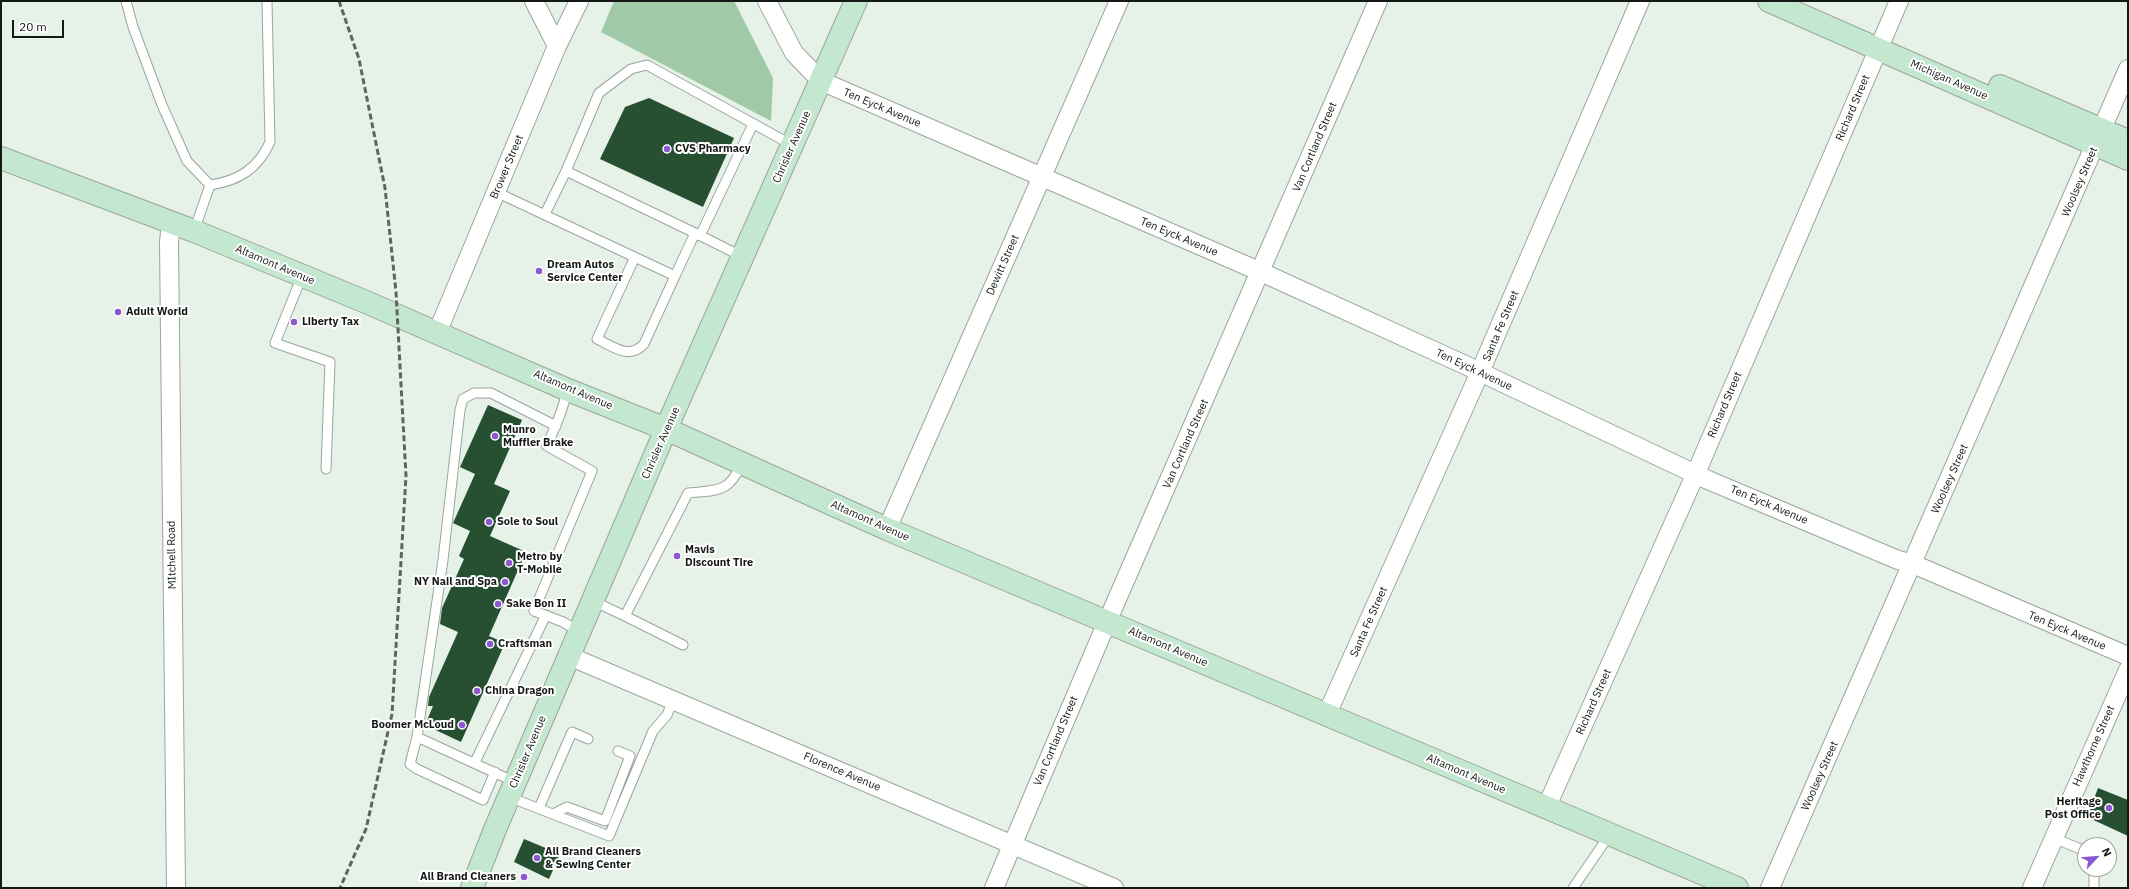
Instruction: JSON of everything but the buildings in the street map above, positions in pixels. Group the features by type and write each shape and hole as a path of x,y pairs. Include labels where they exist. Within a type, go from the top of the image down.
{"main road":[{"name":"Chrisler Avenue","path":"476,887 512,789 666,429 793,146 856,1"},
{"name":"Michigan Avenue","path":"1769,1 1881,42 2099,137 2128,159"},
{"name":"Michigan Avenue","path":"1803,1 1881,42"},
{"name":"Michigan Avenue","path":"2099,137 2128,141"},
{"name":"Altamont Avenue","path":"1,158 194,231 437,333 568,390 666,429 887,529 1737,888"}],"street":[{"path":"534,1 557,46"},
{"name":"Brower Street","path":"437,333 557,46 578,1"},
{"path":"767,1 794,53 821,81"},
{"name":"Dewitt Street","path":"887,529 1119,1"},
{"name":"Van Cortland Street","path":"994,888 1107,622 1378,1"},
{"name":"Santa Fe Street","path":"1327,714 1480,372 1640,1"},
{"name":"Richard Street","path":"1546,808 1696,473 1899,1"},
{"name":"Woolsey Street","path":"1770,888 1913,564 2128,69"},
{"name":"Ten Eyck Avenue","path":"821,81 1261,272 1696,473 1891,557 1913,564 2128,656"},
{"name":"MItchell Road","path":"171,222 169,242 176,888"},
{"name":"Florence Avenue","path":"569,656 1114,888"},
{"name":"Hawthorne Street","path":"2032,888 2128,670"}],"lane":[{"path":"126,1 133,27 162,105 187,161 210,185"},
{"path":"210,185 225,182 255,165 263,157 270,142 267,1"},
{"path":"545,214 566,171 600,93 631,69 647,65 793,146"},
{"path":"635,257 597,339 625,352 638,351 644,344 675,276 753,124"},
{"path":"566,171 743,257"},
{"path":"194,231 210,185"},
{"path":"496,192 675,276"},
{"path":"302,276 275,343 330,362 326,469"},
{"path":"568,390 556,426 547,446 592,471 534,611 546,615 580,632"},
{"path":"495,772 483,800 417,769 410,764 417,737 443,560 460,410 463,399 474,394 491,393 556,426"},
{"path":"625,616 688,493 720,490 735,479 742,463"},
{"path":"593,600 683,645"},
{"path":"476,762 546,615"},
{"path":"417,737 476,762 495,772 512,789 539,808 609,836 653,731 667,715 673,700"},
{"path":"539,808 572,732 588,739"},
{"path":"553,814 567,807 604,821 630,756 618,751"},
{"path":"1574,888 1610,834"},
{"path":"2054,838 2077,848"},
{"path":"2094,877 2094,888"}],"green space":[{"path":"614,1 734,1 773,78 771,121 601,32"}],"railway":[{"path":"339,1 359,59 385,188 396,292 406,476 392,714 366,829 340,888"}],"place":[{"name":"CVS Pharmacy","path":"667,149"},
{"name":"Dream Autos Service Center","path":"539,271"},
{"name":"Adult World","path":"118,312"},
{"name":"Liberty Tax","path":"294,322"},
{"name":"Munro Muffler Brake","path":"495,436"},
{"name":"Sole to Soul","path":"489,522"},
{"name":"Mavis Discount Tire","path":"677,556"},
{"name":"Metro by T-Mobile","path":"509,563"},
{"name":"NY Nail and Spa","path":"505,582"},
{"name":"Sake Bon II","path":"498,604"},
{"name":"Craftsman","path":"490,644"},
{"name":"China Dragon","path":"477,691"},
{"name":"Boomer McLoud","path":"462,725"},
{"name":"Heritage Post Office","path":"2109,808"},
{"name":"All Brand Cleaners & Sewing Center","path":"537,858"},
{"name":"All Brand Cleaners","path":"524,877"}]}
